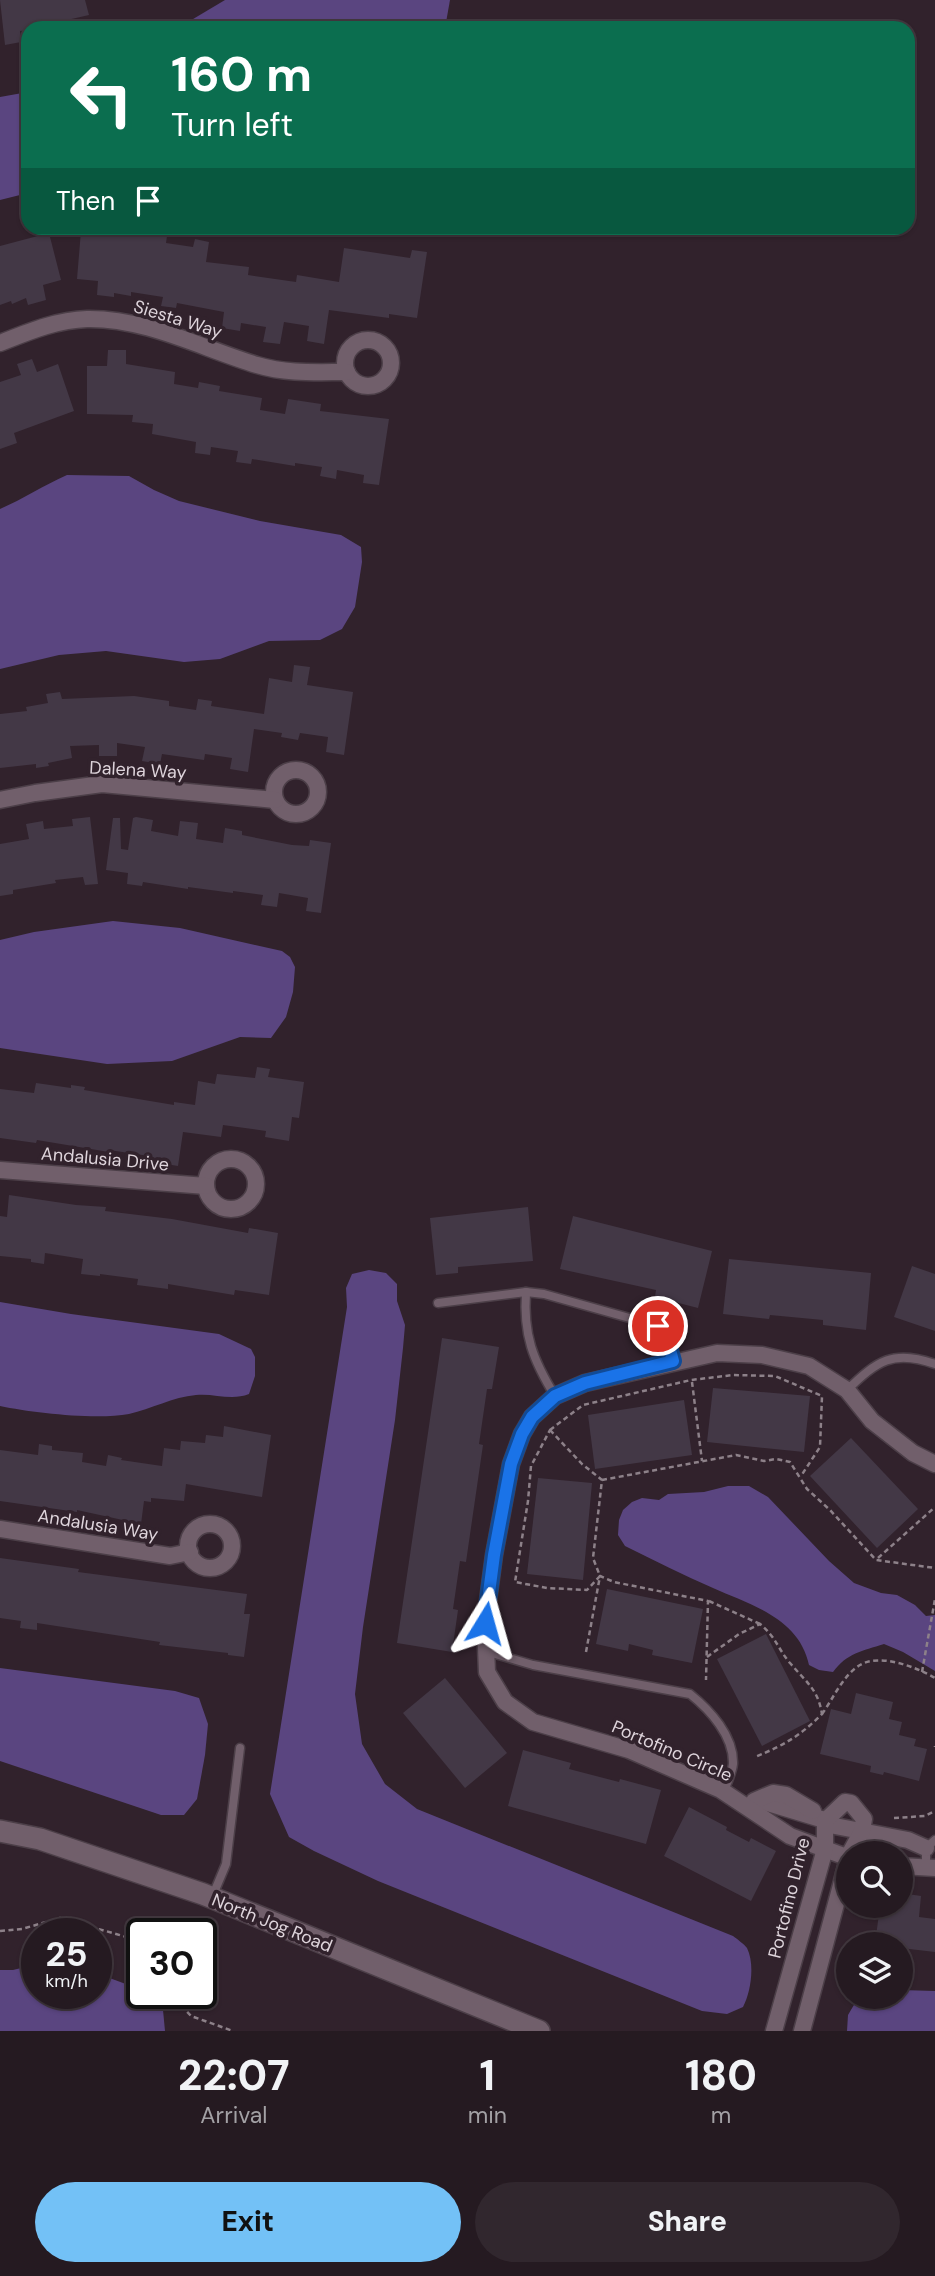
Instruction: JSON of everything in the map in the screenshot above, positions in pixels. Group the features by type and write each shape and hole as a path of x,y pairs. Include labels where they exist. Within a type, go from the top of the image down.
{"street":[{"name":"Siesta Way","path":"0,343 45,326 86,319 119,321 164,333 258,365 298,373 347,372"},
{"name":"Dalena Way","path":"0,800 102,784 275,800"},
{"name":"Andalusia Drive","path":"0,1170 206,1186"},
{"name":"Portofino Circle","path":"836,1852 790,1836 724,1791 629,1750 533,1722 505,1702 487,1672 485,1623 511,1464 522,1434 532,1417 555,1396 585,1383 717,1353 762,1355 809,1366 847,1390 872,1421 913,1453 935,1464"},
{"name":"Andalusia Way","path":"0,1529 170,1556 190,1552"},
{"name":"Portofino Circle","path":"742,1804 774,1793 786,1795 810,1807 823,1820 835,1826 931,1844"},
{"name":"Portofino Drive","path":"774,2031 825,1849 823,1820 845,1802 851,1803 864,1819 862,1831"},
{"name":"North Jog Road","path":"0,1831 40,1839 212,1898 539,2031"},
{"path":"857,1841 862,1831"},
{"path":"913,1861 930,1868"},
{"path":"802,2031 836,1904"}],"lane":[{"path":"438,1303 526,1292 544,1294 658,1326 666,1335 673,1361"},
{"path":"526,1292 525,1310 532,1352 555,1396"},
{"path":"847,1390 870,1368 893,1359 905,1356 935,1364"},
{"path":"485,1651 533,1665 690,1694 705,1706 719,1723 732,1751 733,1767 724,1791"},
{"path":"212,1898 226,1864 240,1748"},
{"path":"930,1868 931,1844"}],"path":[{"path":"600,1576 587,1590 547,1588 515,1582 531,1466 550,1430 583,1405 691,1380 733,1375 775,1376 822,1396 820,1447 801,1476"},
{"path":"691,1380 702,1461"},
{"path":"550,1430 582,1464 603,1480 736,1455 764,1461 776,1459 790,1462 807,1489 876,1560 935,1568"},
{"path":"586,1652 600,1576 593,1558 603,1480"},
{"path":"876,1560 935,1507"},
{"path":"600,1576 614,1582 708,1601 760,1623 772,1634 789,1662 807,1681 819,1699 821,1714"},
{"path":"922,1670 935,1599"},
{"path":"706,1680 708,1601"},
{"path":"706,1658 760,1623"},
{"path":"755,1757 788,1743 809,1727 848,1675 861,1664 885,1660 922,1670 935,1678"},
{"path":"894,1818 925,1816 935,1811"},
{"path":"0,1931 22,1929 60,1918 126,1937"},
{"path":"185,2009 191,2016 233,2031"}],"shaded area":[{"path":"225,0 450,0 446,21 190,21"},
{"path":"21,93 21,195 0,200 0,97"},
{"path":"67,475 129,476 179,501 260,521 341,535 361,547 362,562 355,607 342,629 320,640 269,641 220,659 184,662 106,651 59,655 0,669 0,509"},
{"path":"113,921 180,928 282,951 290,957 295,967 293,992 286,1017 271,1038 240,1037 172,1061 107,1064 0,1048 0,940 34,932"},
{"path":"369,1270 386,1273 397,1284 397,1301 405,1325 395,1420 355,1694 362,1744 385,1784 417,1809 733,1936 747,1948 751,1962 750,1986 743,2007 727,2014 702,2011 378,1881 289,1837 270,1794 347,1307 346,1288 352,1274"},
{"path":"0,1302 219,1334 251,1349 255,1357 255,1376 249,1394 242,1396 187,1396 115,1416 64,1415 0,1406"},
{"path":"728,1486 749,1486 768,1497 829,1561 854,1583 881,1593 897,1595 915,1605 926,1616 935,1615 935,1671 884,1644 849,1657 833,1672 819,1670 809,1665 804,1649 795,1636 772,1615 625,1546 618,1535 623,1510 632,1502 642,1498 659,1500 668,1494 704,1492"},
{"path":"0,1668 175,1691 199,1698 208,1724 197,1799 184,1815 161,1815 0,1761"},
{"path":"21,1968 21,2009 112,2009 112,1979 126,1984 126,2009 162,2009 165,2031 0,2031 0,1970"},
{"path":"913,1990 935,1991 935,2031 847,2031 848,2015 852,2009 913,2009"}],"building":[{"path":"0,0 85,0 89,15 63,21 21,21 21,42 5,45"},
{"path":"50,235 61,280 43,285 46,300 28,305 26,298 12,304 11,301 0,305 0,246"},
{"path":"81,235 167,235 166,243 193,247 195,239 209,242 206,262 249,267 248,275 296,282 297,275 339,282 344,248 410,258 412,250 427,252 417,318 389,314 389,318 329,310 324,344 307,341 309,326 284,322 280,344 263,342 266,327 241,323 240,331 222,328 224,312 177,303 176,308 161,306 163,297 131,292 131,296 114,293 114,297 97,295 98,281 77,279"},
{"path":"108,350 126,350 126,364 175,372 174,384 198,388 199,382 220,386 219,391 262,398 260,410 285,414 288,399 321,404 320,411 389,419 379,485 363,483 364,475 337,470 336,479 320,476 322,467 252,459 251,464 236,462 238,451 211,447 210,455 195,453 196,442 152,434 153,424 132,422 133,415 87,414 87,366 107,366"},
{"path":"32,359 37,372 58,364 74,411 14,433 17,443 0,449 0,382 21,375 17,364"},
{"path":"294,665 310,667 307,685 353,692 344,755 326,752 328,737 300,733 298,740 281,737 282,733 254,729 248,772 230,769 232,758 205,754 204,760 162,754 160,764 142,761 145,747 117,743 117,756 99,756 99,745 70,746 72,758 48,763 49,766 36,768 36,764 0,768 0,714 27,711 26,707 48,703 46,694 60,692 62,699 134,696 169,701 169,706 196,710 198,699 212,701 211,706 264,714 269,678 292,682"},
{"path":"90,817 98,884 85,885 83,877 55,880 56,883 13,890 13,894 0,896 0,844 29,839 26,824 43,821 44,829 73,826 72,819"},
{"path":"113,818 120,818 121,849 128,850 133,818 153,820 151,831 178,836 180,821 198,823 196,839 223,843 225,828 242,831 242,835 292,845 309,846 310,840 331,843 321,913 306,911 308,898 279,893 277,907 261,905 263,895 188,889 143,882 142,886 127,884 128,873 106,870"},
{"path":"257,1067 270,1069 268,1077 304,1082 299,1118 292,1117 289,1141 265,1137 266,1131 223,1125 221,1137 183,1132 178,1166 148,1161 149,1156 37,1140 36,1143 0,1138 0,1089 34,1093 36,1083 71,1088 71,1085 85,1087 84,1090 174,1105 174,1102 195,1105 198,1081 215,1084 217,1074 255,1078"},
{"path":"9,1195 106,1207 105,1211 172,1219 248,1233 249,1228 278,1233 269,1295 235,1290 234,1295 168,1284 168,1289 137,1285 138,1279 81,1274 83,1259 45,1253 44,1264 31,1262 31,1259 0,1256 0,1216 7,1217"},
{"path":"528,1207 533,1261 458,1267 458,1273 436,1275 430,1218"},
{"path":"573,1216 712,1251 698,1308 655,1297 656,1290 560,1269"},
{"path":"729,1259 871,1273 866,1330 823,1325 823,1320 770,1315 769,1319 723,1314"},
{"path":"912,1266 935,1274 935,1331 894,1317"},
{"path":"442,1338 499,1347 492,1389 487,1389 479,1444 483,1445 466,1562 460,1561 453,1609 458,1610 452,1652 397,1643"},
{"path":"713,1388 810,1396 804,1452 707,1442"},
{"path":"684,1400 692,1455 595,1469 588,1415"},
{"path":"224,1426 271,1435 262,1497 186,1484 184,1501 151,1498 151,1502 144,1501 141,1524 77,1510 0,1501 0,1450 38,1455 39,1444 52,1446 52,1450 83,1453 82,1462 106,1466 108,1455 122,1458 121,1460 162,1466 164,1448 180,1450 181,1441 205,1443 206,1435 223,1437"},
{"path":"851,1438 918,1509 877,1548 810,1476"},
{"path":"538,1478 592,1483 583,1580 527,1574"},
{"path":"0,1558 79,1569 78,1572 247,1594 244,1614 250,1614 244,1657 37,1623 37,1630 20,1628 21,1621 0,1618"},
{"path":"607,1589 703,1609 692,1663 652,1655 653,1650 629,1644 628,1651 596,1644"},
{"path":"766,1634 810,1721 762,1746 717,1659"},
{"path":"445,1678 507,1753 465,1788 403,1713"},
{"path":"856,1693 893,1702 889,1719 902,1722 899,1735 916,1739 914,1746 927,1749 919,1781 884,1772 883,1775 870,1772 871,1766 820,1754 831,1709 851,1714"},
{"path":"523,1750 571,1763 569,1769 661,1790 646,1844 508,1806"},
{"path":"689,1807 749,1842 751,1838 776,1851 751,1901 664,1856"},
{"path":"913,1895 921,1896 919,1917 935,1919 935,1952 913,1949 913,1932 877,1932 878,1918 913,1918"}],"route":[{"path":"485,1623 511,1464 522,1434 532,1417 555,1396 585,1383 673,1361 666,1335 658,1326"}]}
